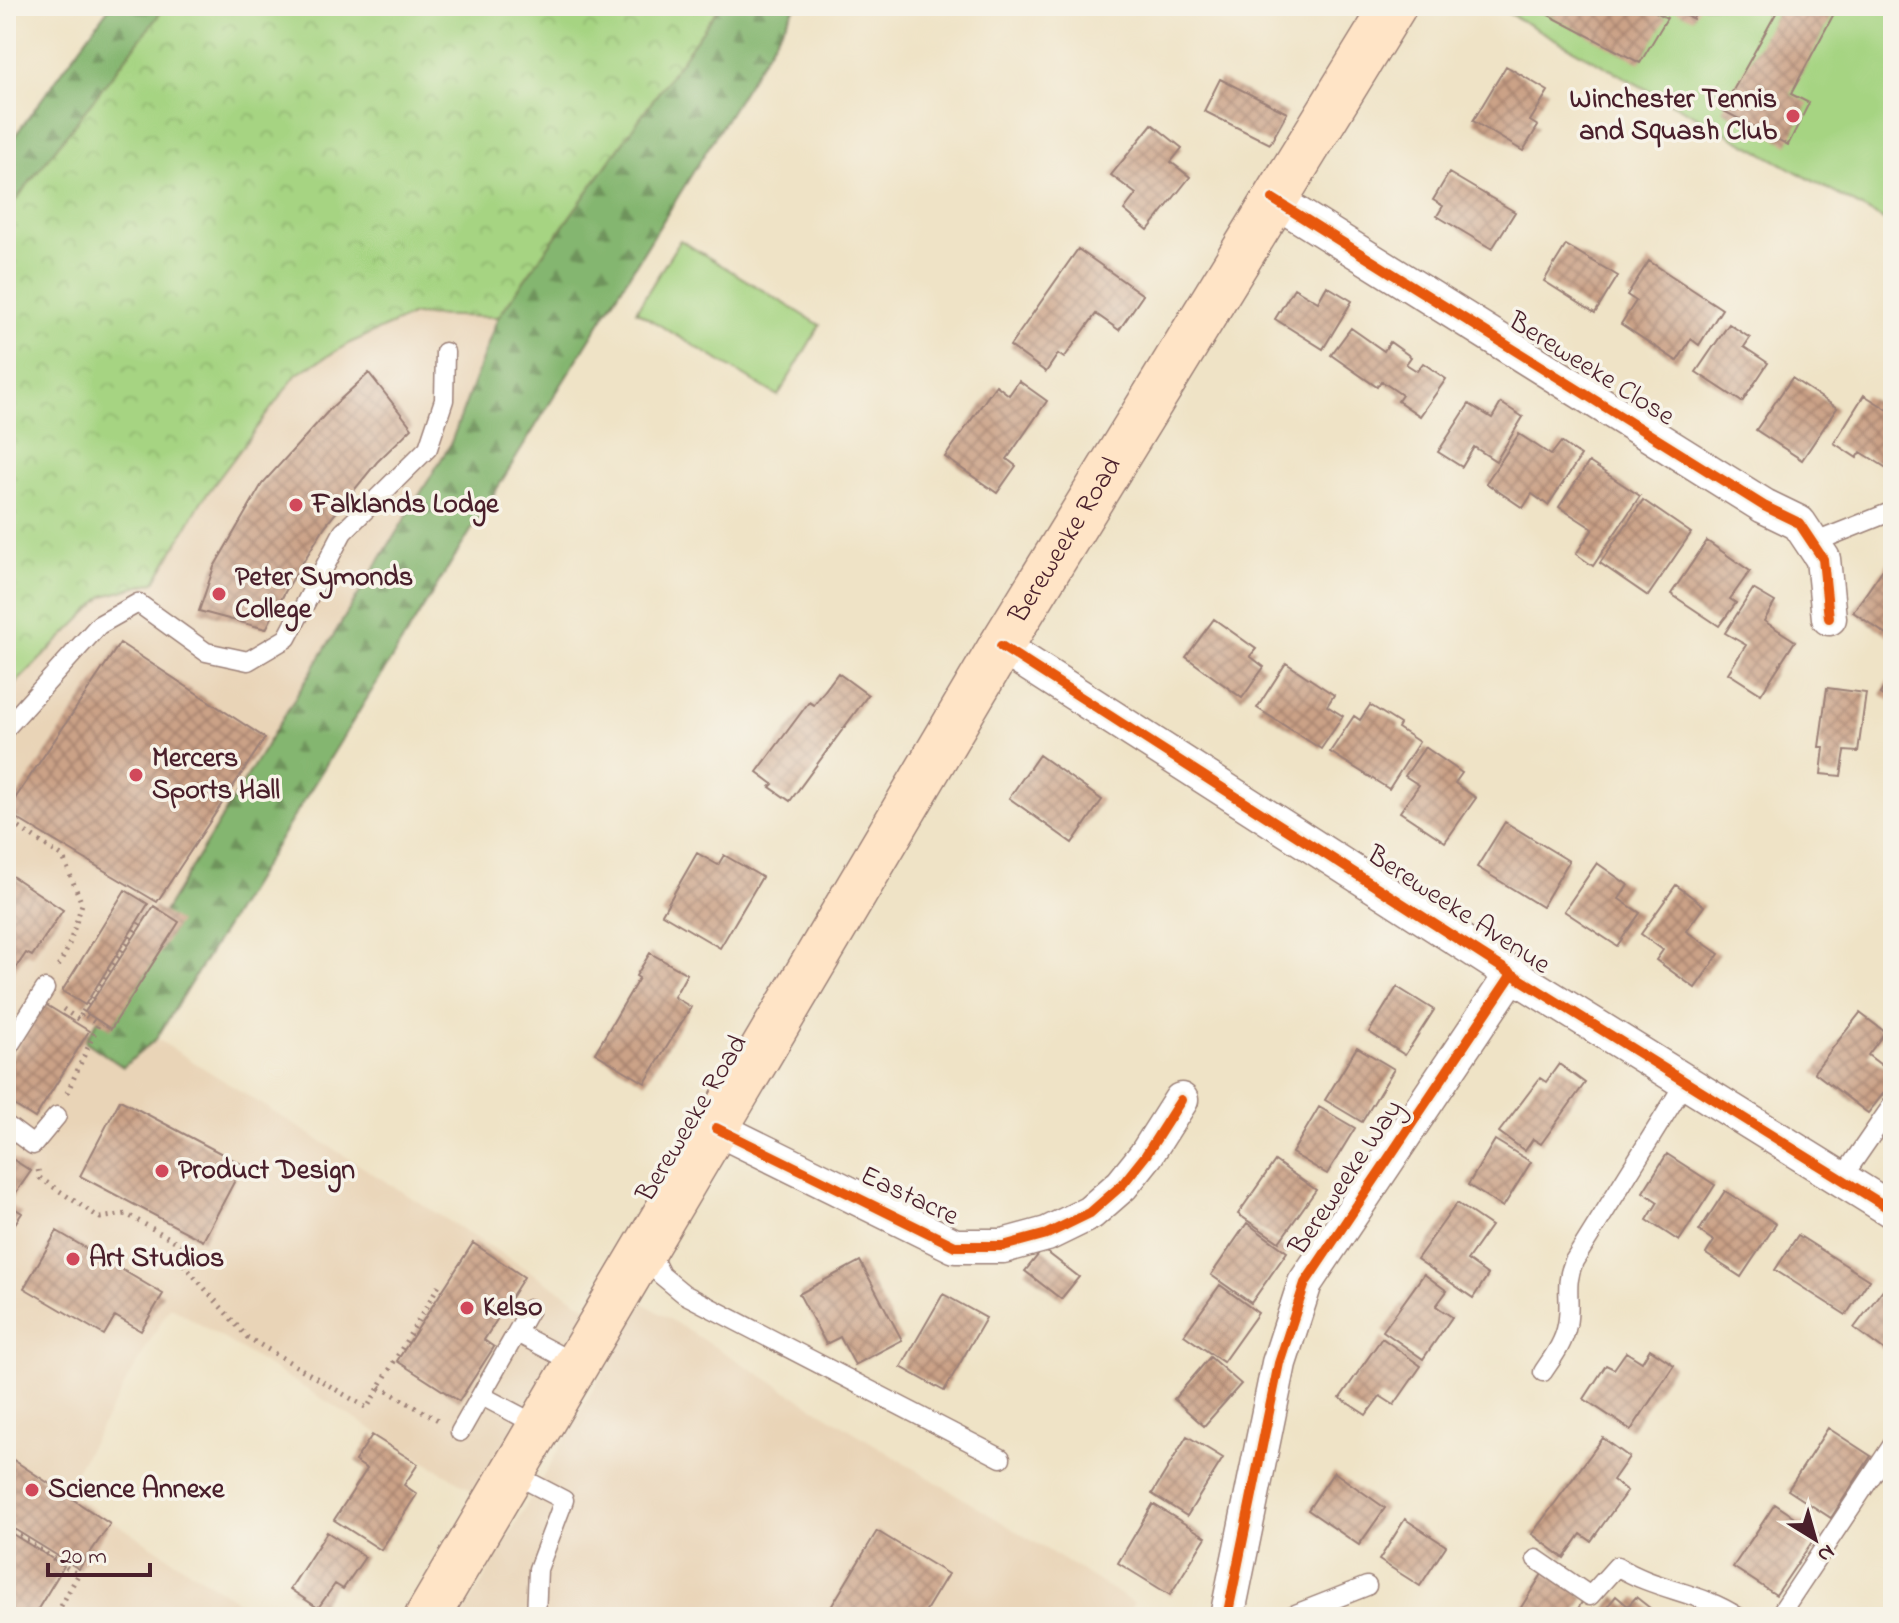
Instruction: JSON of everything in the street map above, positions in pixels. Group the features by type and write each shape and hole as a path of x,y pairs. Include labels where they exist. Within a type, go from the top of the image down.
{"main road":[{"name":"Bereweeke Road","path":"427,1617 1001,646 1394,6"}],"street":[{"name":"Bereweeke Close","path":"1273,199 1764,506 1799,523 1823,559 1829,618"},
{"name":"Bereweeke Avenue","path":"1001,646 1512,974 1893,1211"},
{"name":"Bereweeke Way","path":"1230,1617 1279,1363 1305,1283 1512,974"},
{"name":"Eastacre","path":"716,1128 955,1246 1003,1246 1047,1234 1090,1213 1122,1185 1146,1155 1181,1100"}],"lane":[{"path":"6,728 99,625 138,603 206,652 248,661 287,638 343,532 428,448 444,400 445,352"},
{"path":"1813,543 1893,511"},
{"path":"6,1051 45,989"},
{"path":"1543,1372 1562,1344 1568,1323 1567,1277 1574,1261 1686,1081"},
{"path":"1842,1178 1893,1104"},
{"path":"6,1125 33,1145 57,1116"},
{"path":"647,1245 661,1275 684,1294 1001,1458"},
{"path":"460,1432 530,1309"},
{"path":"517,1333 576,1364"},
{"path":"482,1396 539,1426"},
{"path":"1778,1617 1893,1444"},
{"path":"512,1473 564,1500 538,1569 536,1617"},
{"path":"1536,1559 1590,1596 1617,1566 1640,1580 1718,1604 1738,1617"},
{"path":"1288,1617 1367,1586"}],"path":[{"path":"6,819 63,857 82,904 68,948"},
{"path":"57,1116 98,1025 80,1017 140,923"},
{"path":"33,1145 40,1178 100,1218 126,1214 182,1245 179,1259 247,1337 367,1408 440,1283"},
{"path":"380,1387 460,1432"},
{"path":"6,1527 78,1575 55,1617"}],"shaded area":[{"name":"Peter Symonds College","path":"110,6 796,6 157,1039 595,1312 483,1497 170,1306 65,1490 262,1617 6,1617 6,148"},
{"path":"643,1303 1134,1603 1126,1617 462,1617"}],"green space":[{"path":"110,6 166,6 6,213 6,148"},
{"path":"166,6 720,6 498,317 413,315 350,343 297,374 201,502 155,582 104,596 6,693 6,213"},
{"path":"720,6 796,6 156,1039 123,1067 85,1041 450,445 498,317"},
{"name":"Winchester Tennis and Squash Club","path":"1495,6 1893,6 1893,225"},
{"path":"680,240 820,325 778,396 636,311"}],"building":[{"path":"1544,6 1645,6 1667,18 1640,63 1541,11"},
{"path":"1667,6 1700,6 1693,19"},
{"path":"1780,6 1838,6 1791,94 1809,103 1788,145 1722,110"},
{"path":"1506,66 1548,91 1530,121 1538,126 1523,151 1473,121"},
{"path":"1220,79 1287,113 1270,144 1204,111"},
{"path":"1152,124 1182,148 1171,162 1190,177 1148,230 1124,210 1136,194 1111,175"},
{"path":"1449,173 1515,212 1492,249 1437,216 1443,206 1433,200"},
{"path":"1566,245 1618,276 1595,313 1544,281"},
{"path":"1078,249 1143,295 1119,330 1096,314 1064,358 1058,354 1046,372 1010,346"},
{"path":"1649,261 1722,309 1699,345 1691,339 1677,361 1621,324 1636,301 1627,295"},
{"path":"1327,286 1352,301 1323,349 1275,319 1294,288 1318,302"},
{"path":"1729,324 1750,338 1744,347 1768,363 1742,402 1696,372"},
{"path":"1351,328 1384,351 1390,342 1411,357 1406,364 1417,371 1423,363 1446,379 1420,416 1398,401 1402,395 1381,381 1377,387 1331,355"},
{"name":"Falklands Lodge","path":"369,373 412,428 377,462 325,526 266,629 199,611 214,567 262,484 332,407"},
{"path":"1792,378 1837,408 1802,460 1756,430"},
{"path":"1019,381 1047,401 1007,459 1016,466 997,493 945,457 996,385 1009,395"},
{"path":"1864,395 1893,413 1893,472 1861,452 1857,458 1834,443"},
{"path":"1501,403 1523,417 1496,461 1474,447 1462,467 1438,452 1469,404 1492,418"},
{"path":"1519,434 1551,455 1561,442 1581,456 1548,505 1532,494 1523,508 1486,483"},
{"path":"1589,462 1640,496 1593,566 1576,554 1593,529 1559,507"},
{"path":"1643,500 1691,533 1648,596 1600,563"},
{"path":"1707,541 1750,571 1730,599 1736,603 1719,626 1671,594"},
{"path":"1893,555 1893,639 1853,612"},
{"path":"1753,589 1775,602 1764,621 1795,641 1761,694 1728,673 1746,645 1725,633"},
{"path":"1214,619 1256,649 1250,656 1264,667 1242,698 1186,657"},
{"name":"Mercers Sports Hall","path":"120,643 265,738 157,902 6,812"},
{"path":"1286,663 1334,695 1327,706 1343,716 1321,749 1257,708"},
{"path":"838,673 868,695 790,801 770,787 773,784 757,772 809,702 814,705"},
{"path":"1889,680 1893,683 1893,703 1880,694"},
{"path":"1827,688 1866,693 1858,752 1845,751 1841,776 1821,774 1824,747 1819,747"},
{"path":"1370,705 1400,724 1398,728 1419,742 1389,789 1330,752 1354,716 1360,720"},
{"path":"1425,747 1462,773 1455,783 1476,798 1445,842 1400,812 1419,785 1405,776"},
{"path":"1039,755 1102,800 1072,843 1009,798"},
{"path":"1505,822 1569,861 1542,907 1477,867"},
{"path":"697,853 718,865 724,855 762,877 720,948 662,914"},
{"path":"1597,863 1628,885 1619,899 1640,913 1617,946 1564,911"},
{"path":"6,872 63,910 32,956 26,953 6,983"},
{"path":"1676,885 1704,906 1686,931 1719,954 1695,988 1656,960 1663,950 1641,934"},
{"path":"125,890 148,904 85,1005 62,991"},
{"path":"154,906 179,922 111,1029 85,1012"},
{"path":"650,953 687,974 674,997 691,1007 645,1083 595,1053 639,978 636,976"},
{"path":"1397,987 1434,1010 1405,1055 1369,1032"},
{"path":"45,1004 89,1031 35,1118 6,1100 6,1066"},
{"path":"1860,1013 1885,1032 1868,1055 1893,1074 1893,1081 1868,1113 1814,1072"},
{"path":"1357,1047 1394,1069 1362,1122 1325,1100"},
{"path":"1559,1064 1585,1083 1541,1144 1533,1139 1525,1151 1499,1132 1540,1078 1546,1082"},
{"name":"Product Design","path":"120,1100 243,1165 203,1241 80,1176"},
{"path":"1319,1107 1355,1128 1327,1174 1292,1153"},
{"path":"1495,1140 1531,1162 1503,1207 1468,1185"},
{"path":"1667,1154 1715,1185 1679,1241 1647,1220 1658,1202 1643,1192"},
{"path":"6,1155 31,1171 8,1204 22,1213 6,1237"},
{"path":"1275,1161 1316,1190 1279,1242 1238,1214"},
{"path":"1725,1191 1776,1224 1741,1277 1706,1254 1714,1241 1699,1231"},
{"path":"1457,1203 1491,1226 1467,1260 1488,1275 1473,1298 1417,1259"},
{"path":"1247,1223 1287,1252 1251,1303 1211,1275"},
{"name":"Art Studios","path":"57,1231 163,1294 141,1331 115,1316 104,1335 24,1288"},
{"path":"1798,1235 1869,1280 1846,1315 1775,1270"},
{"name":"Kelso","path":"473,1243 524,1277 484,1340 494,1347 459,1401 397,1361"},
{"path":"1043,1249 1079,1277 1061,1299 1025,1271"},
{"path":"860,1261 902,1340 855,1365 840,1337 826,1344 799,1294"},
{"path":"1424,1274 1447,1291 1436,1306 1452,1317 1423,1359 1383,1331"},
{"path":"1220,1285 1258,1313 1223,1362 1184,1335"},
{"path":"1884,1288 1893,1294 1893,1357 1854,1328"},
{"path":"943,1294 986,1318 944,1391 901,1367"},
{"path":"1382,1338 1421,1366 1394,1405 1380,1396 1366,1415 1340,1398"},
{"path":"1650,1349 1674,1365 1631,1430 1584,1399 1606,1365 1614,1369 1626,1352 1642,1362"},
{"path":"1210,1357 1241,1384 1204,1426 1174,1399"},
{"path":"1828,1428 1871,1456 1831,1518 1788,1490"},
{"path":"372,1435 418,1464 404,1485 417,1494 381,1550 334,1520 367,1469 355,1461"},
{"path":"1187,1436 1223,1458 1187,1516 1152,1494"},
{"path":"1603,1438 1629,1457 1613,1480 1627,1491 1591,1541 1581,1534 1564,1558 1532,1534"},
{"name":"Science Annexe","path":"6,1455 110,1524 79,1569 6,1524"},
{"path":"1334,1472 1385,1508 1359,1545 1308,1510"},
{"path":"1153,1504 1206,1537 1170,1595 1118,1563"},
{"path":"1775,1504 1818,1533 1776,1595 1733,1567"},
{"path":"1405,1519 1446,1546 1420,1586 1379,1560"},
{"path":"6,1530 64,1566 33,1617 6,1617"},
{"path":"877,1531 948,1574 922,1617 825,1617"},
{"path":"327,1532 365,1557 343,1589 335,1584 318,1608 290,1589"},
{"path":"1544,1571 1585,1597 1573,1617 1515,1617"},
{"path":"1616,1596 1628,1606 1636,1597 1655,1612 1652,1617 1599,1617"},
{"path":"1702,1608 1714,1617 1695,1617"}],"cycle path":[{"path":"1273,199 1764,506 1799,523 1823,559 1829,618"},
{"path":"1001,646 1512,974 1893,1211"},
{"path":"1227,1617 1279,1363 1305,1283 1512,974"},
{"path":"716,1128 955,1246 1003,1246 1047,1234 1090,1213 1122,1185 1146,1155 1181,1100"}],"place":[{"name":"Winchester Tennis and Squash Club","path":"1793,116"},
{"name":"Falklands Lodge","path":"296,505"},
{"name":"Peter Symonds College","path":"219,594"},
{"name":"Mercers Sports Hall","path":"136,775"},
{"name":"Product Design","path":"162,1171"},
{"name":"Art Studios","path":"73,1259"},
{"name":"Kelso","path":"467,1308"},
{"name":"Science Annexe","path":"32,1490"}]}
